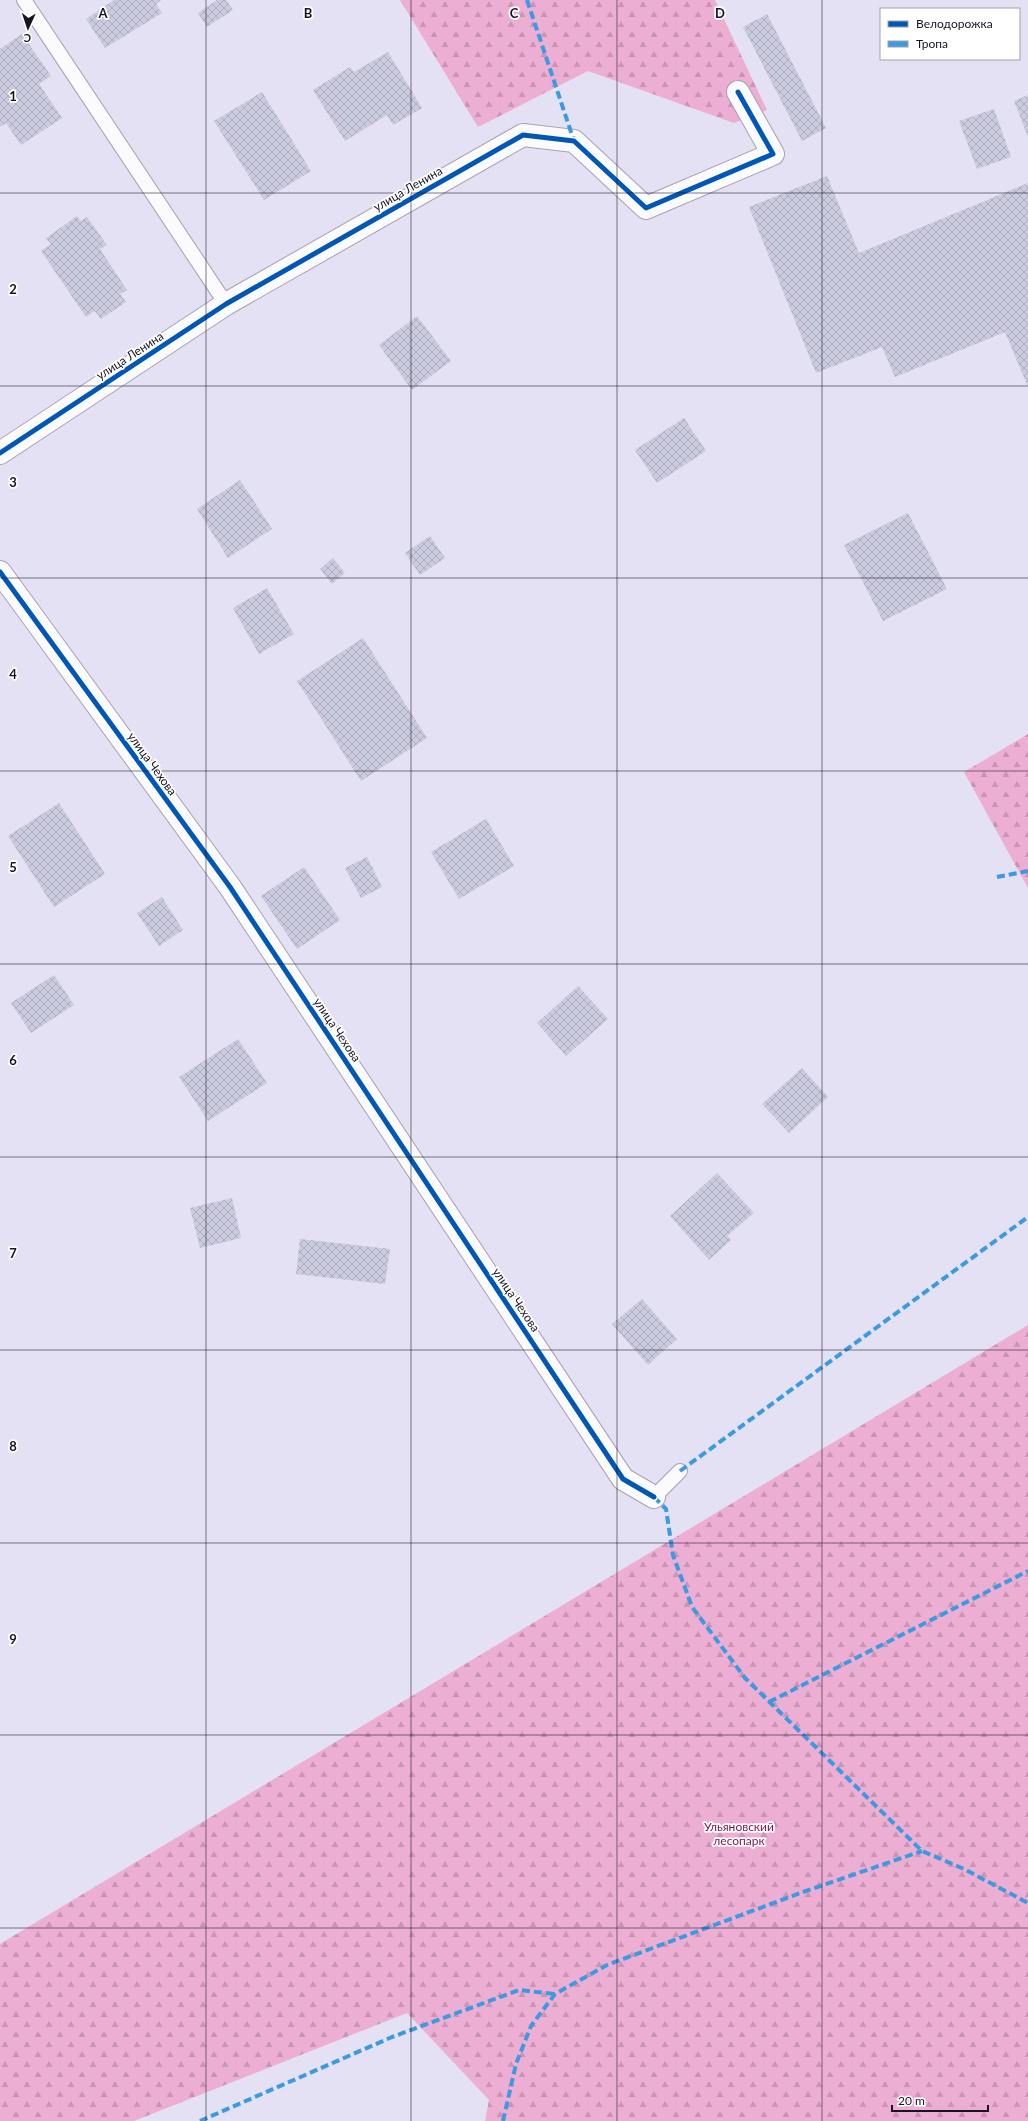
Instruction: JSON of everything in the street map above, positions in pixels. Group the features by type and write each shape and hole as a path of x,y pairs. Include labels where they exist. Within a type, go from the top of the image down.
{"street":[{"name":"улица Ленина","path":"0,453 226,304 523,135 574,141 646,208 773,154 738,92"},
{"name":"улица Чехова","path":"0,572 230,888 623,1479 654,1498"}],"lane":[{"path":"24,0 226,304"},
{"path":"654,1498 680,1472"}],"green space":[{"path":"400,0 715,0 767,110 734,123 588,71 478,127"},
{"path":"1028,734 1028,888 964,772"},
{"name":"Ульяновский лесопарк","path":"1028,1325 1028,2121 485,2121 489,2100 407,2013 134,2121 0,2121 0,1944"}],"building":[{"path":"114,0 161,0 156,4 162,13 105,48 86,19"},
{"path":"217,0 226,0 233,10 207,27 198,13"},
{"path":"767,14 826,128 802,141 743,27"},
{"path":"22,34 51,76 39,84 62,118 21,145 6,123 0,127 0,49"},
{"path":"388,52 422,108 393,125 387,115 345,141 313,90 350,67 354,72"},
{"path":"262,92 311,171 264,200 214,121"},
{"path":"1028,95 1028,137 1014,101"},
{"path":"994,109 1011,157 977,169 959,121"},
{"path":"827,176 859,253 1028,183 1028,387 1005,332 895,377 882,347 816,373 749,207"},
{"path":"77,216 81,221 87,217 107,245 100,249 127,290 120,294 126,302 101,319 95,311 86,317 41,251 51,244 46,238"},
{"path":"417,316 451,361 412,390 379,345"},
{"path":"684,418 706,451 657,483 635,450"},
{"path":"240,480 272,529 228,558 197,509"},
{"path":"908,513 947,589 883,621 844,545"},
{"path":"430,536 445,558 420,575 405,553"},
{"path":"333,558 345,573 332,584 320,569"},
{"path":"267,588 294,634 259,654 233,608"},
{"path":"363,638 427,738 361,781 297,681"},
{"path":"59,803 105,874 54,907 8,836"},
{"path":"486,819 514,866 459,899 431,852"},
{"path":"367,857 382,887 361,898 345,868"},
{"path":"304,867 340,920 297,949 261,896"},
{"path":"162,897 183,930 159,946 137,913"},
{"path":"54,975 74,1005 31,1033 11,1003"},
{"path":"578,986 608,1019 566,1056 537,1023"},
{"path":"238,1039 267,1083 208,1121 179,1077"},
{"path":"802,1068 828,1097 789,1133 762,1104"},
{"path":"717,1173 754,1213 727,1236 731,1240 709,1260 670,1216"},
{"path":"232,1198 241,1238 200,1248 190,1208"},
{"path":"300,1239 390,1249 385,1284 296,1274"},
{"path":"642,1299 677,1339 648,1365 612,1324"}],"marked path":[{"path":"527,0 574,141"},
{"path":"997,877 1028,871"},
{"path":"680,1471 1028,1217"},
{"path":"654,1497 666,1509 673,1555 692,1607 745,1678 922,1851 964,1869 1028,1903"},
{"path":"769,1702 1028,1571"},
{"path":"503,2121 516,2064 531,2026 555,1994 607,1965 803,1892 922,1851"},
{"path":"200,2121 392,2037 519,1990 555,1994"}],"cycle path":[{"path":"0,453 226,304 523,135 574,141 646,208 773,154 738,92"},
{"path":"0,572 230,887 623,1479 654,1497"}]}
